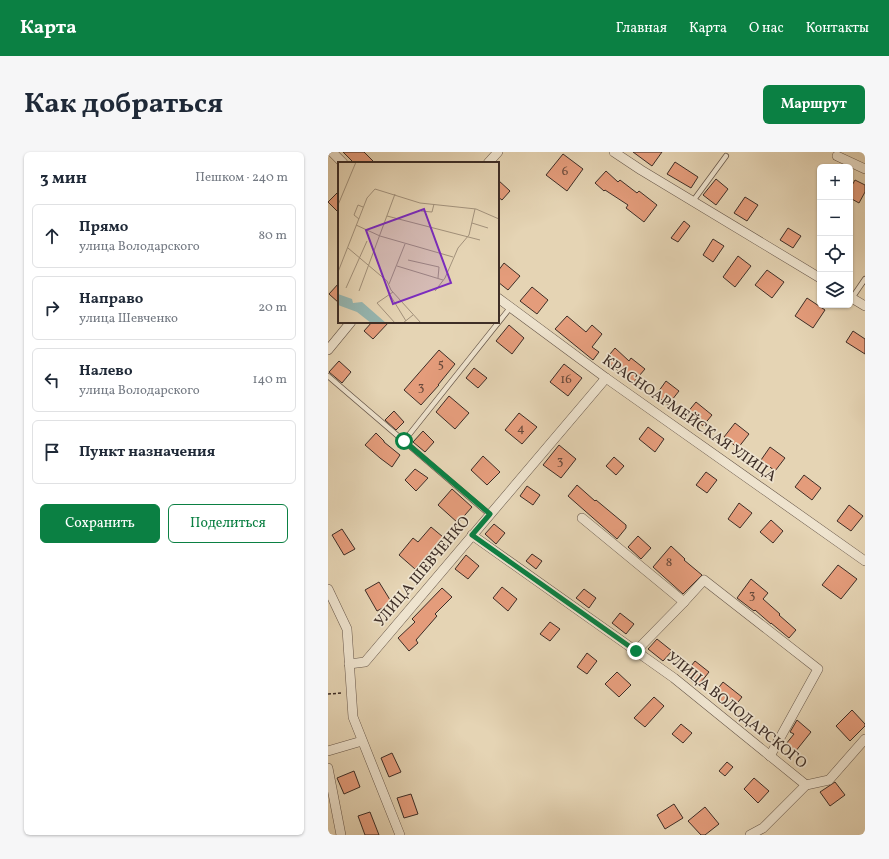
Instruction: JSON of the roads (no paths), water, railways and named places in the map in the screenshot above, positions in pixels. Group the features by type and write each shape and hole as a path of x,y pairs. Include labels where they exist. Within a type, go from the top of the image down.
{"street":[{"path":"332,152 342,162"},
{"path":"489,162 498,152"},
{"path":"621,154 641,170 817,276"},
{"path":"837,156 865,169"},
{"path":"853,298 865,306"},
{"name":"КРАСНОАРМЕЙСКАЯ УЛИЦА","path":"499,299 606,378 865,562"},
{"path":"328,350 350,323"},
{"name":"УЛИЦА ШЕВЧЕНКО","path":"349,664 365,662 606,378"},
{"path":"582,518 684,602"},
{"name":"УЛИЦА ВОЛОДАРСКОГО","path":"472,535 674,678 806,785"},
{"path":"636,651 704,580 818,669 770,756"},
{"path":"328,589 347,629 353,717 400,835"},
{"path":"750,835 763,828 806,785 829,780 865,739"},
{"path":"328,751 362,741"},
{"path":"328,768 341,835"}],"lane":[{"path":"693,201 726,156"},
{"path":"853,295 865,280"},
{"path":"499,322 510,308"},
{"path":"404,441 498,323"},
{"path":"328,376 490,514"}]}
